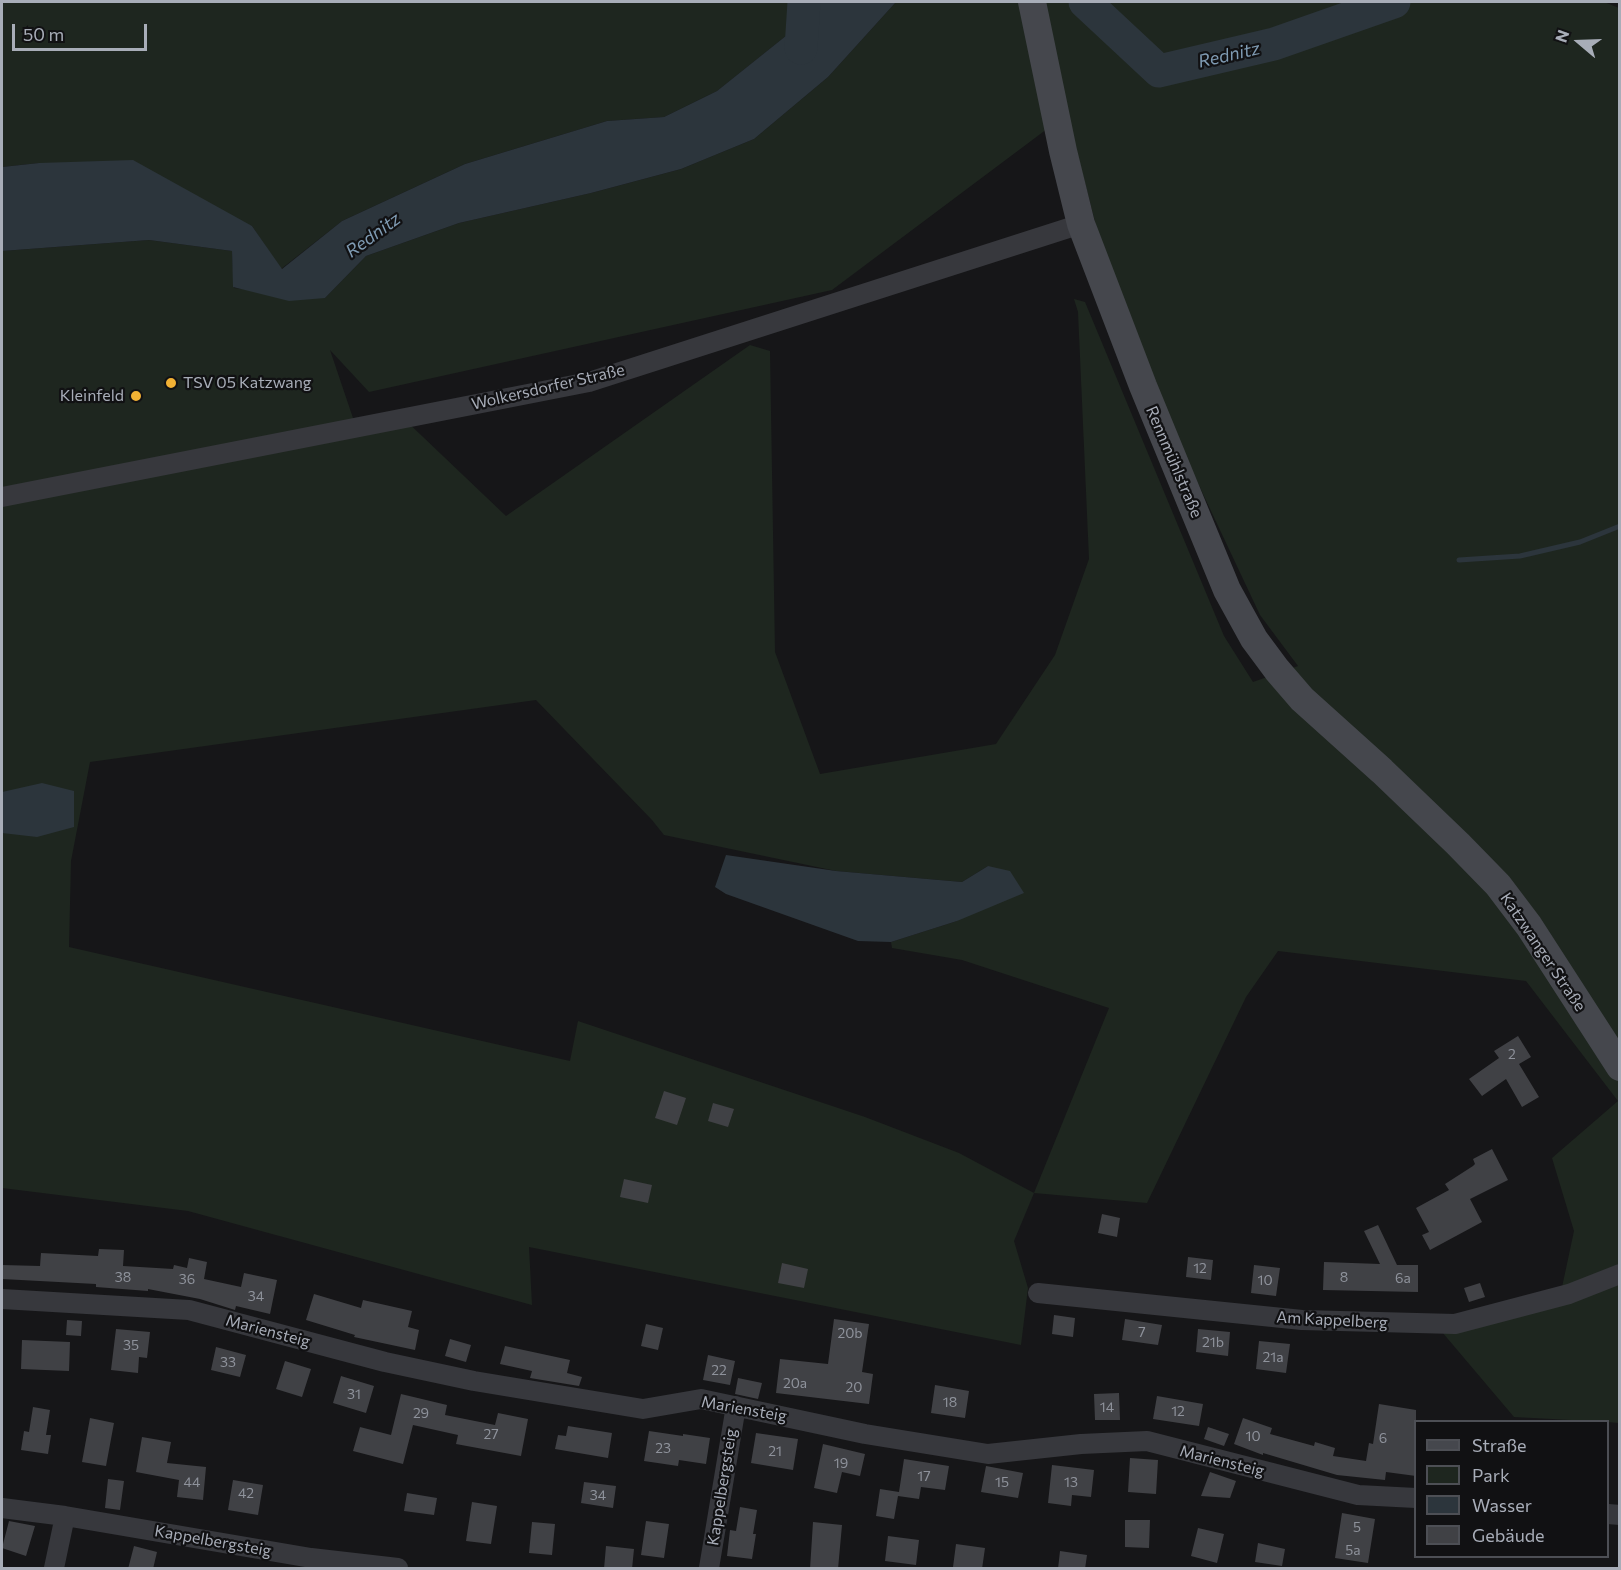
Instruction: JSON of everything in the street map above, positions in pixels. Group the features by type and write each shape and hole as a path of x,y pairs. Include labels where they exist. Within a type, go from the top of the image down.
{"main road":[{"name":"Rennmühlstraße","path":"1032,2 1063,151 1081,224 1151,408 1227,590 1254,639 1302,699 1458,844"},
{"name":"Katzwanger Straße","path":"1458,844 1498,885 1529,926 1620,1067"}],"street":[{"name":"Wolkersdorfer Straße","path":"2,497 589,382 1081,224"},
{"name":"Am Kappelberg","path":"1038,1293 1302,1320 1455,1324 1569,1294 1620,1274"},
{"name":"Mariensteig","path":"2,1299 189,1310 385,1362 474,1381 643,1409 701,1399 865,1434 988,1454 1081,1444 1147,1441 1358,1495 1414,1498"},
{"name":"Kappelbergsteig","path":"709,1569 736,1406"},
{"name":"Kappelbergsteig","path":"2,1508 65,1516 309,1563 398,1569"},
{"path":"54,1569 65,1516"}],"green space":[{"path":"2,2 817,2 792,31 717,91 664,117 607,121 465,164 342,221 281,269 252,226 39,163 2,167"},
{"path":"896,2 1604,2 1619,8 1619,1423 1609,1422 1609,1420 1514,1417 1442,1332 1558,1306 1574,1231 1552,1158 1618,1101 1526,981 1278,951 1246,997 1147,1203 1034,1193 1014,1241 1028,1288 1021,1345 529,1247 532,1305 188,1211 2,1188 2,251 149,240 232,251 234,288 325,298 366,256 459,223 591,193 681,169 754,139 828,77","holes":["1067,114 1113,291 1163,409 1260,615 1298,666 1253,682 1224,636 1085,302 1074,299 1078,312 1089,559 1055,655 996,744 820,774 775,652 770,351 750,345 506,516 401,416 353,418 330,350 369,392 832,290","536,700 664,835 836,871 962,882 988,866 957,921 891,942 892,948 962,960 1109,1008 1034,1193 959,1153 865,1117 578,1021 570,1061 69,947 71,861 90,762"]}],"water":[{"path":"817,2 896,2 828,77 754,139 681,169 591,193 459,223 366,256 325,298 289,301 233,287 232,251 149,240 2,251 2,167 39,163 133,160 252,226 282,269 342,221 465,164 607,121 664,117 717,91 792,31"},
{"path":"42,783 74,791 74,827 37,837 2,833 2,792"},
{"path":"726,855 836,871 962,882 988,866 1010,871 1024,893 957,921 891,942 858,941 726,894 715,887"}],"building":[{"path":"1518,1036 1531,1057 1519,1064 1539,1097 1522,1107 1506,1079 1482,1096 1469,1079 1499,1058 1494,1051"},
{"path":"664,1091 686,1098 677,1125 655,1118"},
{"path":"713,1103 734,1109 728,1127 708,1121"},
{"path":"1492,1149 1508,1180 1470,1199 1482,1222 1430,1250 1422,1235 1429,1232 1416,1208 1449,1190 1445,1184 1473,1166 1475,1164 1473,1159"},
{"path":"624,1179 652,1185 648,1203 620,1197"},
{"path":"1102,1214 1120,1218 1117,1237 1098,1233"},
{"path":"1378,1225 1397,1265 1418,1265 1418,1292 1323,1290 1324,1262 1380,1264 1364,1231"},
{"path":"99,1249 124,1250 123,1266 173,1269 174,1265 187,1268 189,1258 207,1262 204,1279 241,1287 244,1273 277,1280 270,1314 236,1306 235,1310 200,1299 148,1289 148,1291 96,1287 96,1284 2,1279 2,1265 40,1266 41,1253 98,1256"},
{"path":"1188,1257 1213,1260 1211,1280 1186,1277"},
{"path":"782,1263 808,1269 804,1288 778,1283"},
{"path":"1254,1265 1280,1268 1276,1296 1251,1293"},
{"path":"1480,1283 1485,1297 1469,1302 1464,1288"},
{"path":"314,1294 361,1308 363,1300 412,1311 408,1327 419,1330 415,1350 354,1337 355,1335 306,1320"},
{"path":"1054,1315 1075,1318 1073,1337 1052,1334"},
{"path":"834,1319 869,1324 862,1372 873,1374 869,1404 776,1393 780,1359 828,1364"},
{"path":"1125,1319 1162,1325 1158,1345 1122,1340"},
{"path":"67,1320 82,1321 81,1336 66,1335"},
{"path":"646,1324 663,1328 658,1350 641,1346"},
{"path":"116,1329 150,1332 147,1358 139,1357 138,1373 111,1370"},
{"path":"1198,1329 1230,1332 1228,1356 1196,1352"},
{"path":"450,1339 471,1345 466,1362 445,1356"},
{"path":"22,1340 70,1342 69,1371 21,1369"},
{"path":"1259,1341 1290,1344 1286,1373 1256,1369"},
{"path":"505,1346 570,1360 567,1373 582,1377 579,1386 530,1378 532,1371 500,1364"},
{"path":"216,1347 246,1355 240,1377 211,1370"},
{"path":"708,1355 735,1361 730,1385 703,1380"},
{"path":"285,1361 311,1369 302,1397 276,1389"},
{"path":"341,1376 374,1386 366,1413 333,1403"},
{"path":"738,1378 762,1383 758,1399 735,1394"},
{"path":"935,1385 969,1391 965,1418 931,1413"},
{"path":"1119,1393 1120,1420 1095,1420 1094,1394"},
{"path":"401,1394 447,1405 445,1415 495,1425 498,1413 528,1419 521,1456 456,1444 458,1435 413,1425 403,1464 353,1451 360,1427 391,1435"},
{"path":"1157,1396 1203,1404 1199,1426 1153,1419"},
{"path":"1379,1404 1416,1410 1414,1476 1386,1472 1385,1480 1337,1475 1263,1453 1263,1455 1234,1444 1243,1418 1272,1428 1270,1434 1314,1446 1315,1442 1335,1448 1333,1456 1366,1461 1369,1443 1373,1444"},
{"path":"33,1407 50,1410 46,1435 51,1435 48,1454 21,1450 24,1431 29,1432"},
{"path":"90,1418 114,1423 106,1466 82,1462"},
{"path":"568,1426 612,1433 608,1458 555,1449 558,1435 566,1436"},
{"path":"1208,1427 1229,1434 1224,1446 1204,1439"},
{"path":"649,1431 710,1438 706,1464 679,1460 678,1466 644,1461"},
{"path":"756,1433 798,1439 793,1470 751,1463"},
{"path":"142,1437 171,1442 167,1463 206,1467 203,1500 177,1497 179,1480 136,1472"},
{"path":"823,1444 865,1454 860,1476 842,1472 837,1493 814,1488"},
{"path":"1130,1458 1158,1460 1156,1494 1128,1492"},
{"path":"904,1459 949,1466 945,1490 921,1487 919,1499 898,1496 894,1519 876,1516 880,1489 899,1492"},
{"path":"1052,1465 1094,1470 1091,1497 1072,1495 1071,1506 1048,1503"},
{"path":"986,1466 1023,1473 1018,1498 981,1492"},
{"path":"1210,1472 1236,1481 1230,1498 1201,1496"},
{"path":"108,1479 124,1481 120,1510 105,1508"},
{"path":"233,1480 263,1485 258,1515 228,1510"},
{"path":"584,1482 616,1486 613,1508 581,1503"},
{"path":"407,1493 437,1498 434,1515 404,1511"},
{"path":"472,1502 497,1506 491,1544 466,1541"},
{"path":"740,1507 757,1510 752,1559 727,1556 730,1530 736,1531"},
{"path":"1342,1513 1375,1519 1368,1563 1335,1558"},
{"path":"1125,1520 1150,1520 1149,1548 1125,1547"},
{"path":"9,1521 35,1526 26,1556 2,1548"},
{"path":"646,1521 669,1524 664,1558 641,1555"},
{"path":"532,1522 555,1524 552,1555 529,1553"},
{"path":"813,1522 842,1525 838,1569 810,1569"},
{"path":"1198,1528 1224,1534 1217,1563 1191,1556"},
{"path":"888,1536 919,1540 916,1565 885,1561"},
{"path":"1258,1543 1285,1549 1282,1566 1255,1562"},
{"path":"956,1544 985,1548 982,1569 953,1567"},
{"path":"134,1546 157,1552 153,1569 128,1569"},
{"path":"606,1546 634,1549 632,1569 604,1569"},
{"path":"1060,1551 1087,1555 1085,1569 1058,1569"}],"waterway":[{"name":"Rednitz","path":"801,48 804,2"},
{"name":"Rednitz","path":"1085,2 1159,71 1274,44 1394,2"},
{"path":"1459,560 1520,556 1580,542 1620,526"}],"place":[{"name":"TSV 05 Katzwang","path":"171,383"},
{"name":"Kleinfeld","path":"136,396"}]}
